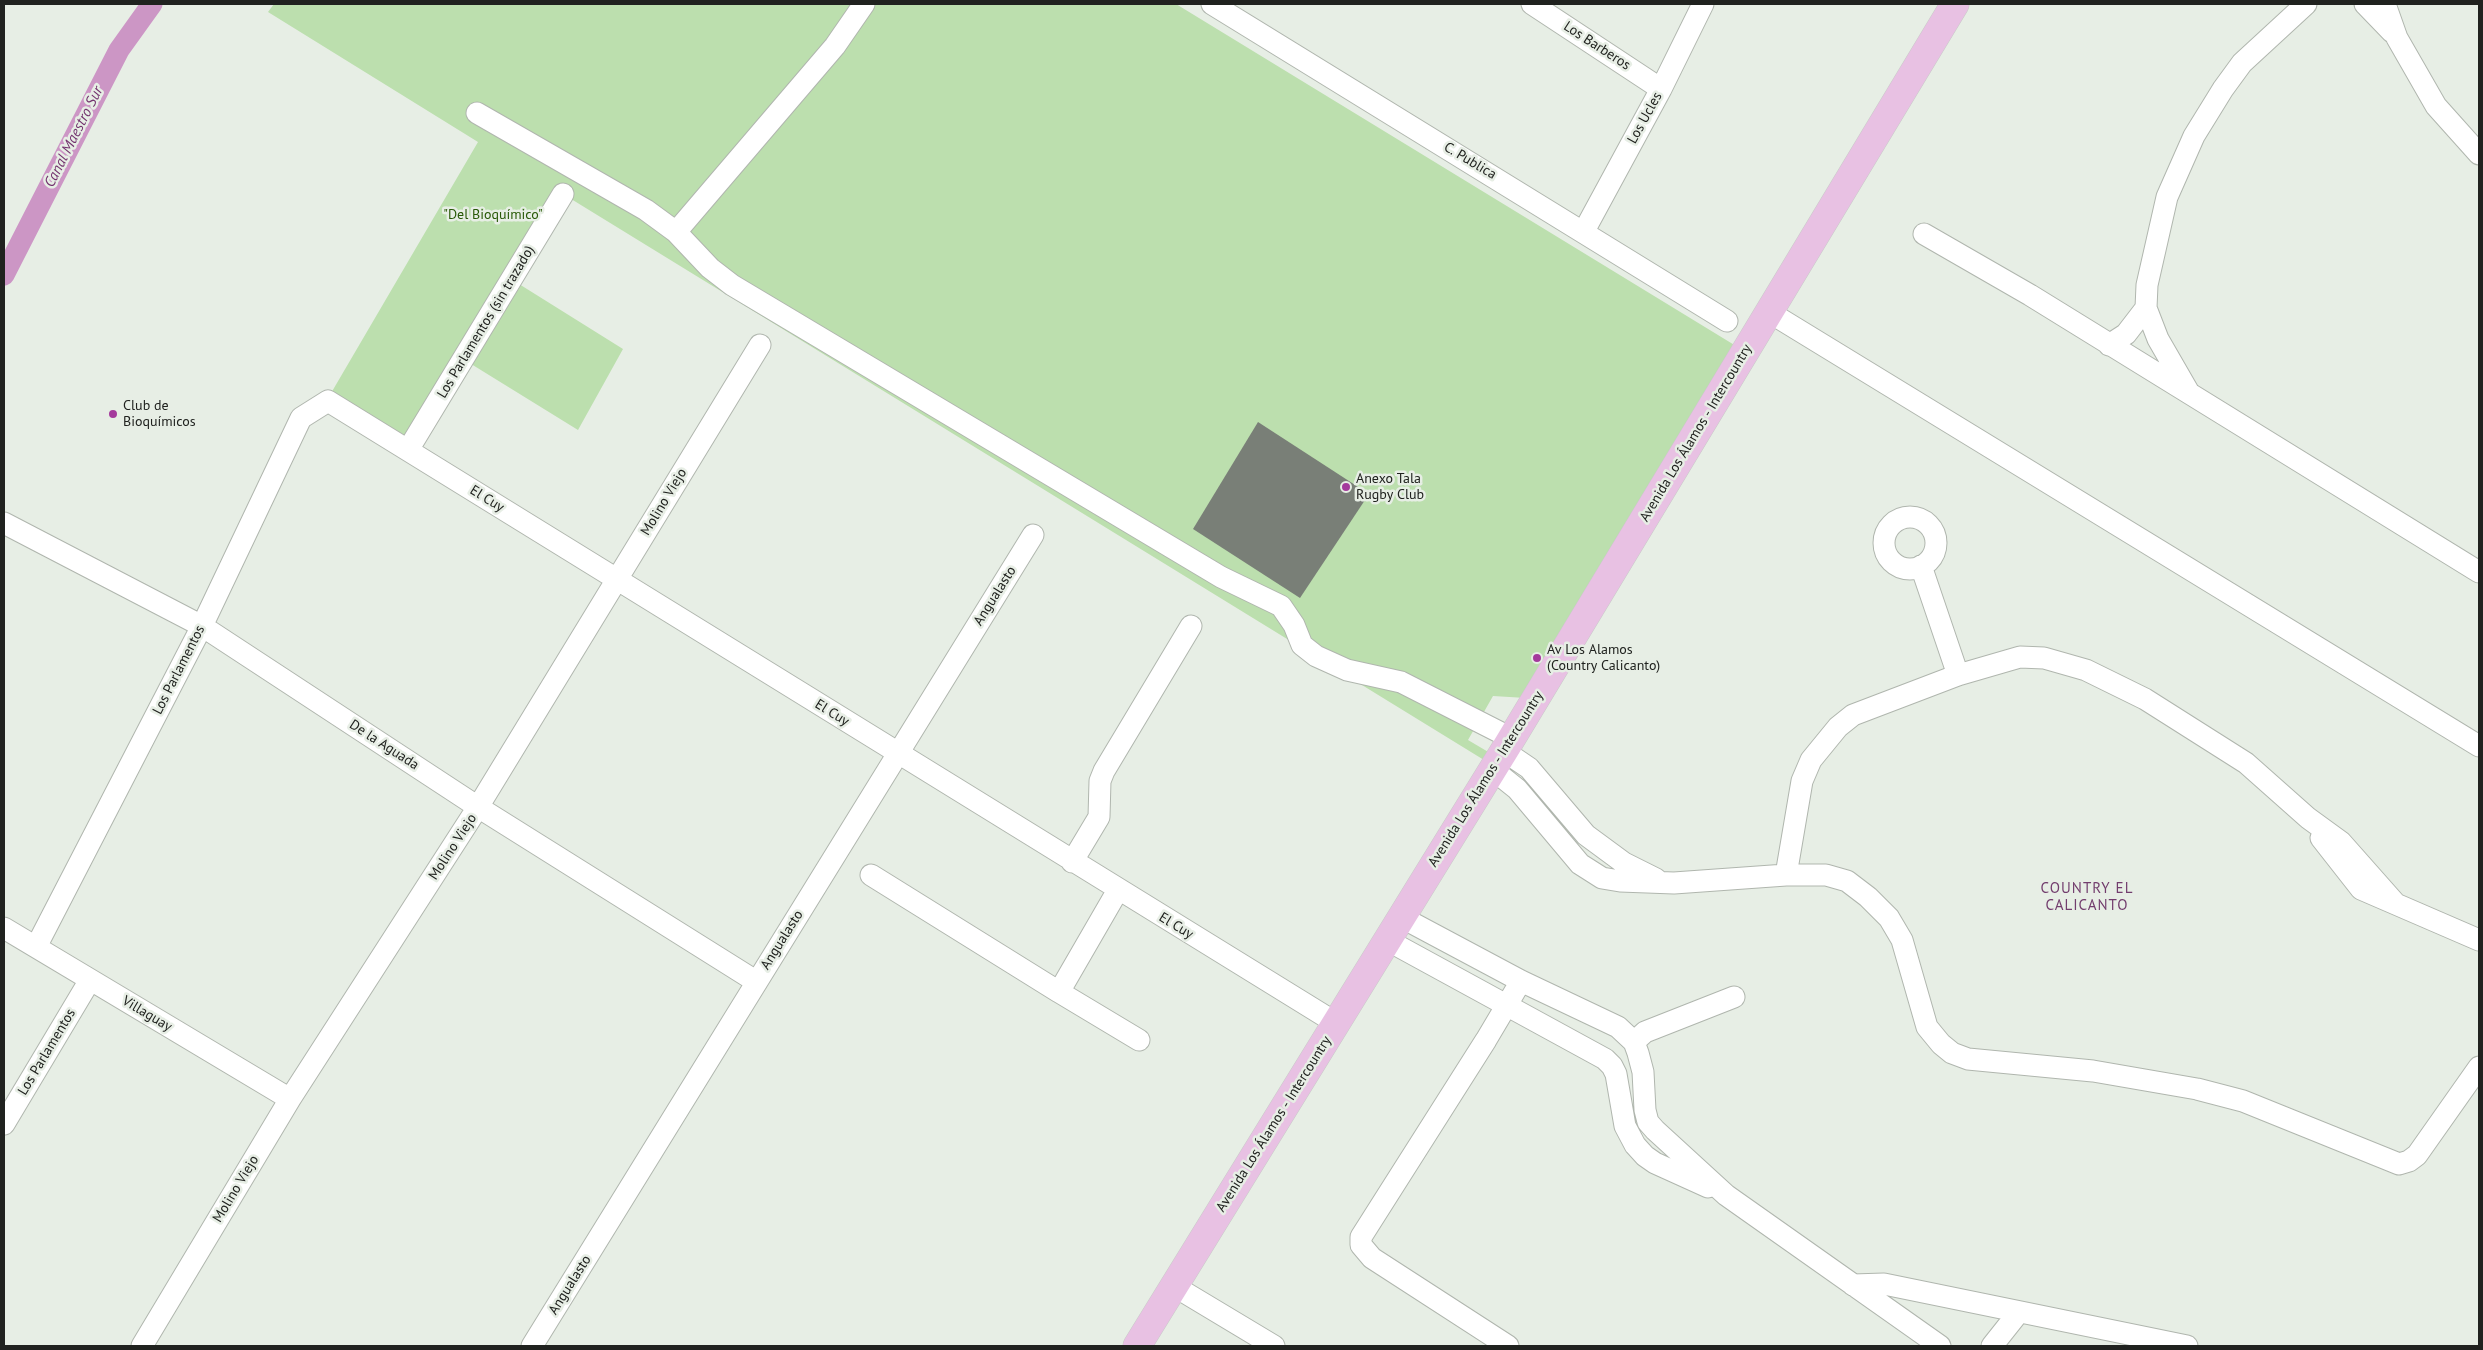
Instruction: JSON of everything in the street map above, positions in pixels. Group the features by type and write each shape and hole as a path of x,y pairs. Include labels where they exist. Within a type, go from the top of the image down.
{"main road":[{"name":"Avenida Los Álamos - Intercountry","path":"1137,1346 1502,753 1955,4"}],"street":[{"path":"676,232 835,46 864,4"},
{"name":"C. Publica","path":"1212,4 1728,321"},
{"name":"Los Barberos","path":"1532,4 1661,89"},
{"name":"Los Ucles","path":"1584,231 1661,89 1703,4"},
{"path":"2189,394 2158,339 2146,308 2147,286 2167,197 2191,143 2223,89 2242,63 2306,4"},
{"path":"2365,4 2397,38"},
{"path":"2385,4 2397,38 2436,106 2479,154"},
{"path":"477,113 646,210 676,232 710,268 732,285 1221,577 1281,606 1294,625 1302,645 1316,656 1347,670 1401,682 1502,753 1517,789 1568,851 1590,872 1602,878 1620,881 1666,883 1786,875 1826,876 1846,881 1868,897 1889,918 1902,940 1927,1027 1941,1044 1952,1053 1968,1059 2092,1071 2197,1089 2243,1101 2400,1164 2409,1161 2417,1155 2479,1067"},
{"name":"Los Parlamentos (sin trazado)","path":"408,450 563,194"},
{"path":"1924,234 2030,295 2479,572"},
{"path":"2109,345 2126,334 2146,308"},
{"path":"1769,312 2479,746"},
{"name":"Molino Viejo","path":"142,1346 290,1099 478,807 760,345"},
{"name":"El Cuy","path":"328,401 1072,862 1336,1023"},
{"name":"Los Parlamentos","path":"36,947 202,626 301,418 328,401"},
{"name":"De la Aguada","path":"4,523 202,626 478,807 757,982"},
{"name":"Angualasto","path":"532,1346 1033,535"},
{"path":"1920,566 1958,675"},
{"path":"1072,862 1099,817 1100,782 1104,771 1192,626"},
{"path":"1786,875 1802,781 1812,760 1832,734 1853,715 1958,675 2020,657 2044,658 2086,670 2144,700 2246,763 2308,818 2341,842 2395,903 2479,940"},
{"path":"871,875 1139,1040"},
{"path":"1059,992 1118,890"},
{"path":"1401,917 1520,981 1618,1027 1634,1042 1643,1072 1645,1110 1648,1122 1654,1130 1726,1195 1940,1346"},
{"name":"Villaguay","path":"4,928 290,1099"},
{"path":"1387,940 1593,1052 1612,1066 1625,1126 1635,1145 1644,1156 1655,1163 1726,1195"},
{"name":"Los Parlamentos","path":"4,1124 90,980"},
{"path":"1508,1346 1372,1258 1361,1245 1361,1238 1520,981"},
{"path":"1634,1042 1645,1032 1734,997"},
{"path":"1852,1285 1884,1284 2019,1312 2139,1341 2187,1346"},
{"path":"1174,1286 1274,1346"},
{"path":"1992,1346 2019,1312"}],"green space":[{"name":"Anexo Tala Rugby Club","path":"274,4 1176,4 1736,346 1526,698 1493,696 1468,740 1490,753 1484,760 563,194 511,279 623,349 578,430 463,359 408,450 327,400 478,142 268,12"}],"building":[{"path":"1258,422 1369,494 1300,598 1193,529"}],"waterway":[{"name":"Canal Maestro Sur","path":"4,275 119,50 152,4"}],"place":[{"name":"Club de Bioquímicos","path":"113,414"},
{"name":"Anexo Tala Rugby Club","path":"1346,487"},
{"name":"Av Los Alamos (Country Calicanto)","path":"1537,658"}],"district":[{"name":"COUNTRY EL CALICANTO","path":"2087,898"}],"park label":[{"name":"\"Del Bioquímico\"","path":"493,215"}]}
